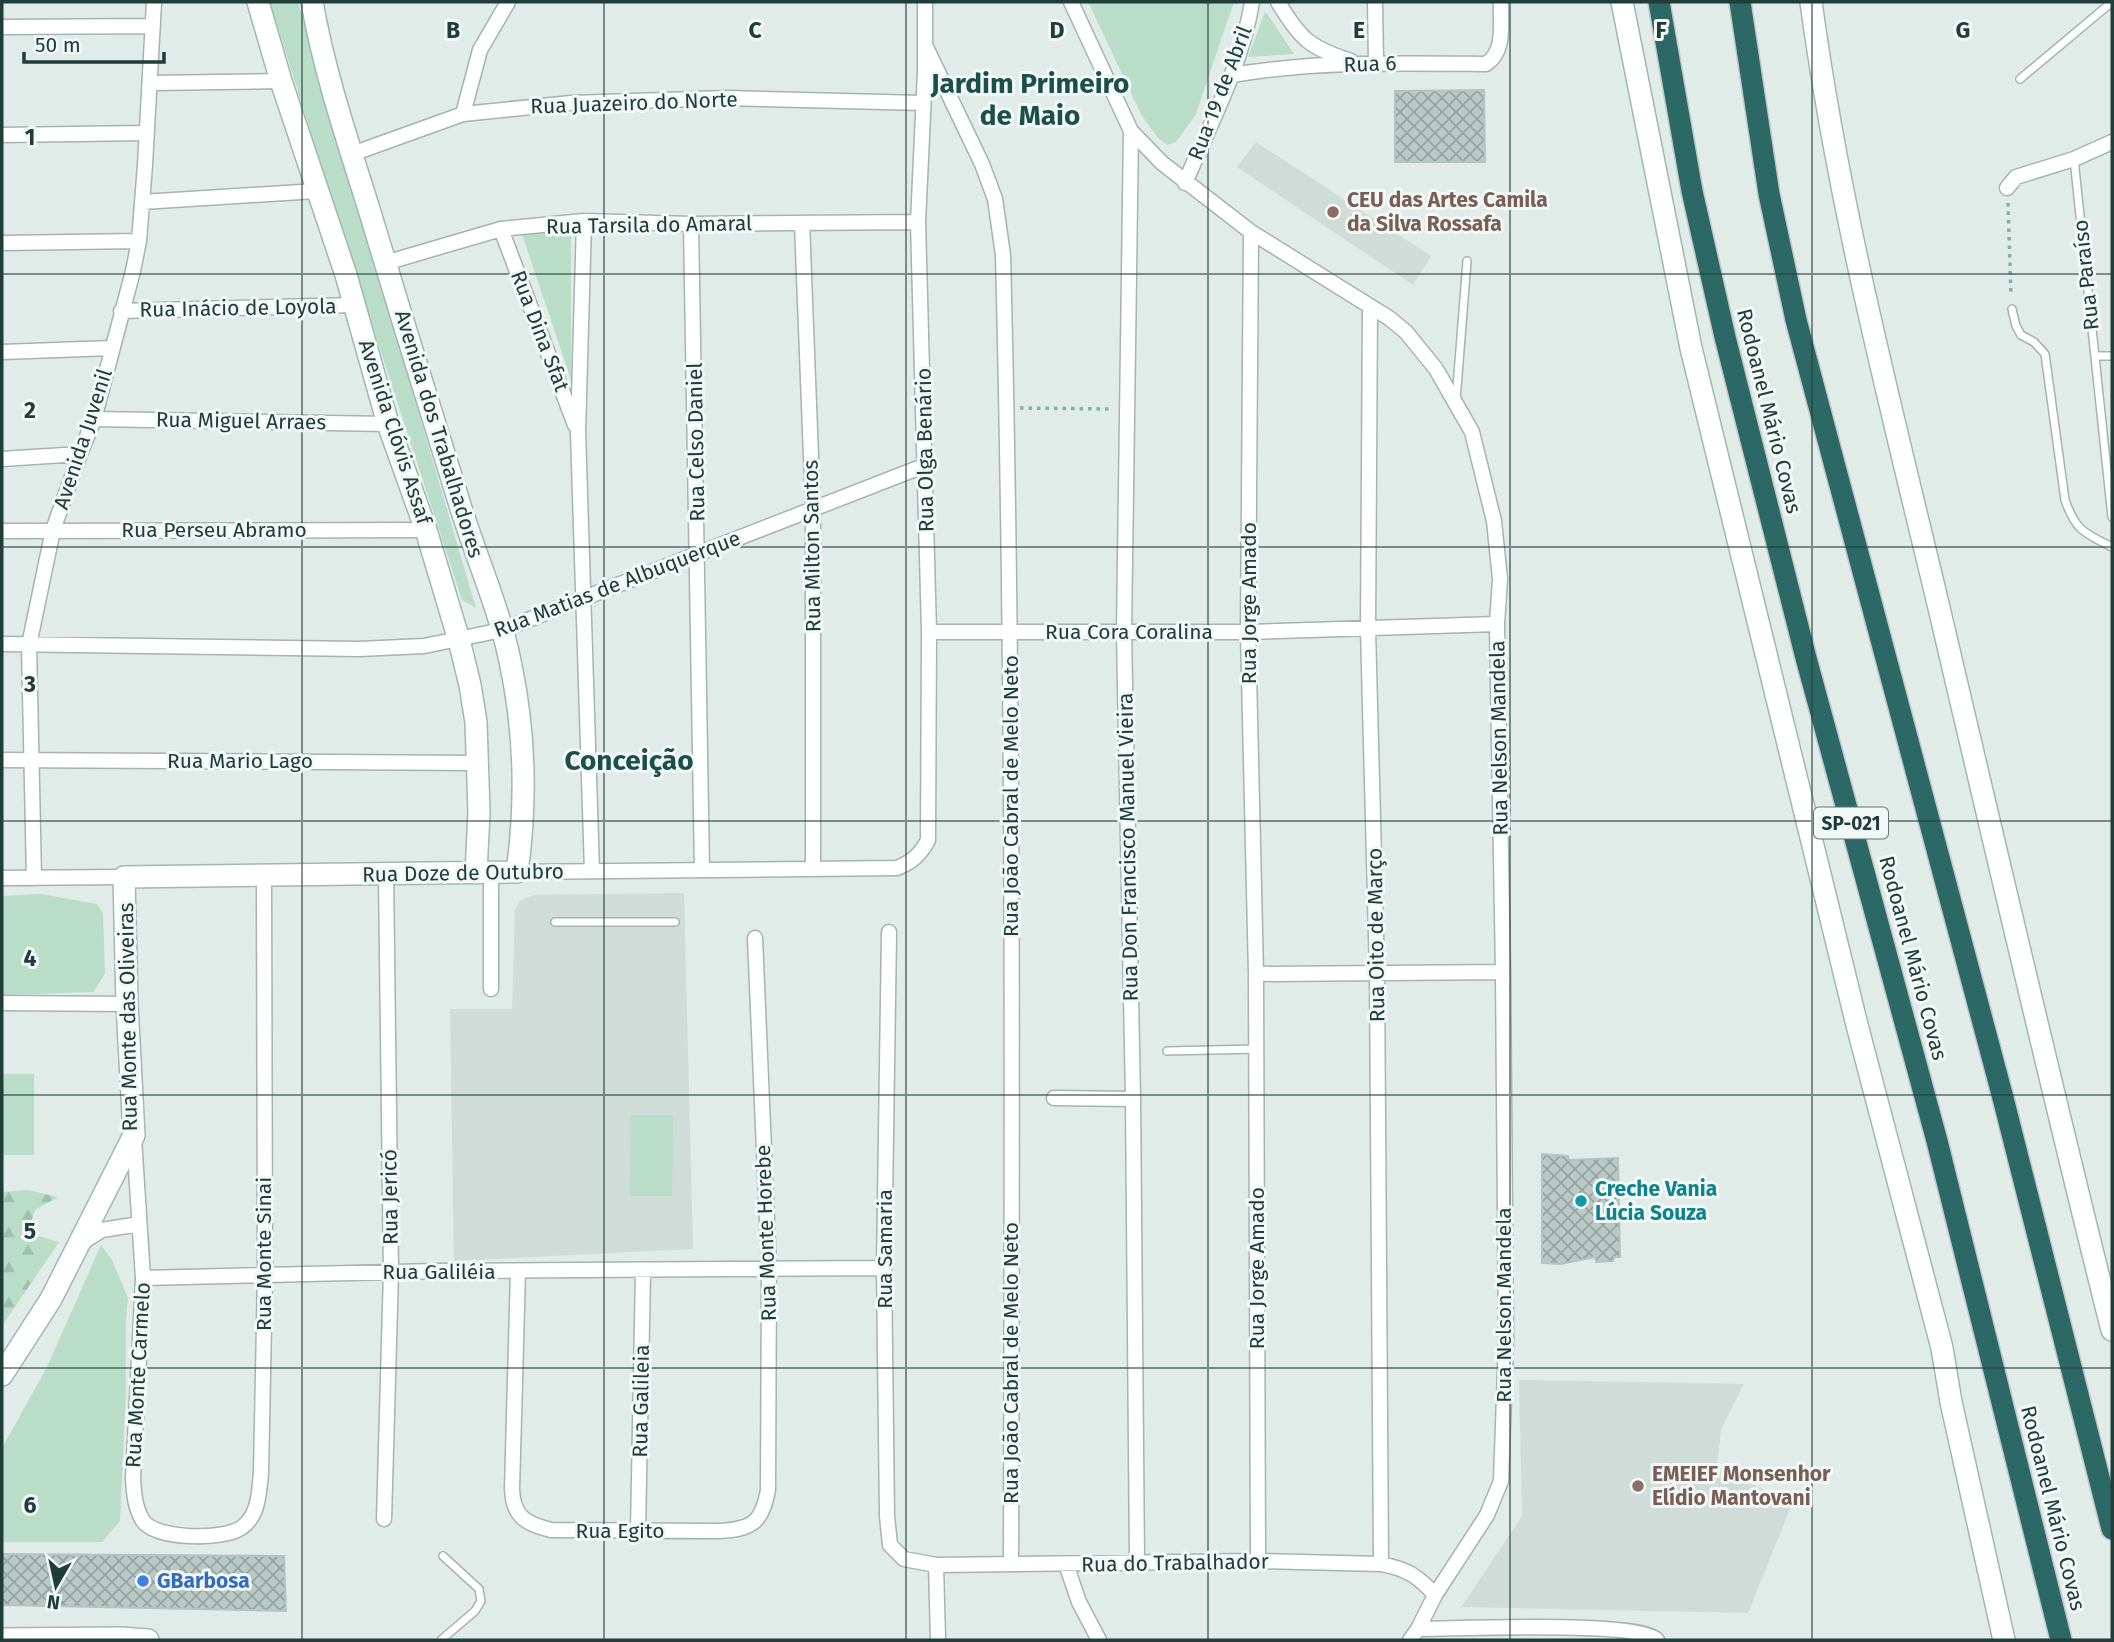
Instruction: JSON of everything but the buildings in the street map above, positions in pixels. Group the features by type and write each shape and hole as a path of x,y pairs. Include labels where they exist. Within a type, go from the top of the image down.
{"highway":[{"name":"Rodoanel Mário Covas","path":"1659,2 1692,191 1725,337 1806,658 1941,1155 2061,1640"},
{"path":"1740,2 1769,194 1796,320 1999,1085 2112,1529"}],"main road":[{"name":"Avenida Clóvis Assaf","path":"258,2 316,191 355,305 388,424 426,530 459,640 476,722 484,872"},
{"name":"Avenida dos Trabalhadores","path":"312,2 328,73 352,154 467,530 511,662 523,756 523,816 517,872"},
{"path":"1622,2 1691,348 1857,1025 1942,1348 1951,1402 2004,1640"},
{"path":"1811,2 1822,87 1859,268 2063,1137 2112,1330"},
{"name":"Rua Doze de Outubro","path":"124,877 517,872"},
{"name":"Rua Monte das Oliveiras","path":"2,1375 10,1348 51,1298 134,1135 124,877"},
{"path":"2,1639 148,1640"}],"street":[{"name":"Avenida Juvenil","path":"34,878 29,645 54,530 94,419 139,241 154,2"},
{"path":"463,114 480,50 508,2"},
{"name":"Rua Olga Benário","path":"921,854 928,841 929,632 918,222 925,2"},
{"name":"Rua Nelson Mandela","path":"1071,2 1131,131 1162,163 1251,232 1406,332 1436,369 1472,432 1494,521 1500,579 1497,624 1506,1340 1501,1481 1487,1515 1414,1635"},
{"name":"Rua 19 de Abril","path":"1185,183 1231,75 1249,22 1252,2"},
{"path":"1278,2 1294,28 1309,43 1324,52 1359,63"},
{"path":"1375,2 1376,62"},
{"name":"Rua 6","path":"1231,75 1376,62 1486,64 1495,58 1500,47 1501,2"},
{"path":"2,27 153,26"},
{"name":"Rua João Cabral de Melo Neto","path":"925,45 996,199 1003,255 1010,632 1011,1564"},
{"path":"150,83 281,81"},
{"name":"Rua Juazeiro do Norte","path":"352,154 463,114 571,103 727,98 923,103"},
{"name":"Rua Don Francisco Manuel Vieira","path":"1131,131 1125,632 1137,1563"},
{"path":"2,135 146,133"},
{"path":"2007,188 2016,177 2074,159 2112,142"},
{"path":"142,202 316,191"},
{"name":"Rua Tarsila do Amaral","path":"385,263 501,229 584,221 691,224 918,222"},
{"name":"Rua Dina Sfat","path":"584,221 578,432 592,871"},
{"name":"Rua Milton Santos","path":"802,223 813,509 813,868"},
{"name":"Rua Celso Daniel","path":"691,224 702,870"},
{"name":"Rua Dina Sfat","path":"501,229 578,432"},
{"name":"Rua Jorge Amado","path":"1251,232 1248,632 1256,974 1258,1561"},
{"path":"2,243 139,241"},
{"name":"Rua Inácio de Loyola","path":"121,311 355,305"},
{"name":"Rua Oito de Março","path":"1370,307 1368,629 1377,973 1381,1564"},
{"path":"2,352 112,348"},
{"name":"Rua Miguel Arraes","path":"94,419 388,424"},
{"path":"2,459 80,454"},
{"name":"Rua Matias de Albuquerque","path":"2,644 359,649 424,646 459,640 502,630 926,465"},
{"name":"Rua Perseu Abramo","path":"2,531 426,530"},
{"name":"Rua Cora Coralina","path":"929,632 1248,632 1497,624"},
{"name":"Rua Mario Lago","path":"2,760 477,763"},
{"name":"Rua Doze de Outubro","path":"517,872 897,868 921,854"},
{"path":"484,872 491,989"},
{"name":"Rua Jericó","path":"384,1519 391,1272 386,874"},
{"name":"Rua Monte Sinai","path":"145,1523 167,1534 226,1534 242,1527 254,1513 259,1494 265,1274 264,875"},
{"name":"Rua Doze de Outubro","path":"2,878 124,877"},
{"name":"Rua Samaria","path":"888,932 884,1268 887,1516 890,1545 904,1559"},
{"name":"Rua Monte Horebe","path":"752,1524 764,1509 768,1490 769,1268 755,938"},
{"path":"1256,974 1503,972"},
{"path":"2,1003 127,1004"},
{"path":"1054,1098 1133,1099"},
{"name":"Rua Monte Carmelo","path":"134,1135 143,1278 133,1479 134,1502 145,1523"},
{"path":"68,1265 79,1245 91,1235 102,1230 139,1224"},
{"path":"518,1271 884,1268"},
{"name":"Rua Galiléia","path":"143,1278 518,1271 512,1489"},
{"name":"Rua Galileia","path":"638,1531 643,1271"},
{"name":"Rua Egito","path":"512,1489 512,1504 523,1519 536,1527 551,1531 719,1531 738,1530 752,1524"},
{"name":"Rua do Trabalhador","path":"904,1559 936,1565 1258,1561 1381,1564 1396,1567 1421,1579 1436,1595"},
{"path":"1066,1564 1079,1602 1099,1640"},
{"path":"936,1565 938,1640"},
{"path":"1414,1635 1590,1634 1636,1631 1654,1636 1657,1640"}],"lane":[{"path":"2020,79 2112,2"},
{"name":"Rua Paraíso","path":"2074,159 2112,517"},
{"path":"1455,403 1467,261"},
{"path":"2012,309 2021,335 2034,342 2045,354 2065,500 2072,520 2085,534 2112,547"},
{"path":"2095,356 2112,356"},
{"path":"555,922 675,922"},
{"path":"1167,1051 1256,1049"},
{"path":"441,1640 475,1611 481,1601 479,1588 443,1556"}],"path":[{"path":"2007,188 2012,309"},
{"path":"1006,407 1127,409"}],"shaded area":[{"name":"CEU das Artes Camila da Silva Rossafa","path":"1256,142 1431,256 1413,285 1237,167"},
{"path":"684,893 693,1249 454,1261 450,1009 512,1009 515,909 521,900 534,895"},
{"name":"EMEIEF Monsenhor Elídio Mantovani","path":"1519,1380 1744,1384 1721,1429 1717,1467 1792,1504 1748,1613 1461,1607 1522,1516"}],"green space":[{"path":"270,2 298,2 476,608 462,600"},
{"path":"1088,2 1234,2 1196,114 1176,142 1167,145 1158,138 1142,116"},
{"path":"1265,12 1268,15 1294,54 1248,57"},
{"path":"571,228 571,380 522,234"},
{"path":"41,894 97,904 103,913 105,974 93,992 2,995 2,896"},
{"path":"2,1074 34,1074 34,1155 2,1155"},
{"path":"631,1115 673,1115 672,1196 630,1196"},
{"path":"28,1190 58,1197 35,1210 28,1233 59,1242 2,1326 2,1192"},
{"path":"101,1245 112,1260 128,1298 120,1521 102,1542 2,1542 2,1448 47,1367"}],"place":[{"name":"CEU das Artes Camila da Silva Rossafa","path":"1333,212"},
{"name":"Creche Vania Lúcia Souza","path":"1581,1201"},
{"name":"EMEIEF Monsenhor Elídio Mantovani","path":"1638,1486"},
{"name":"GBarbosa","path":"143,1581"}],"district":[{"name":"Jardim Primeiro de Maio","path":"1030,99"},
{"name":"Conceição","path":"629,760"}]}
